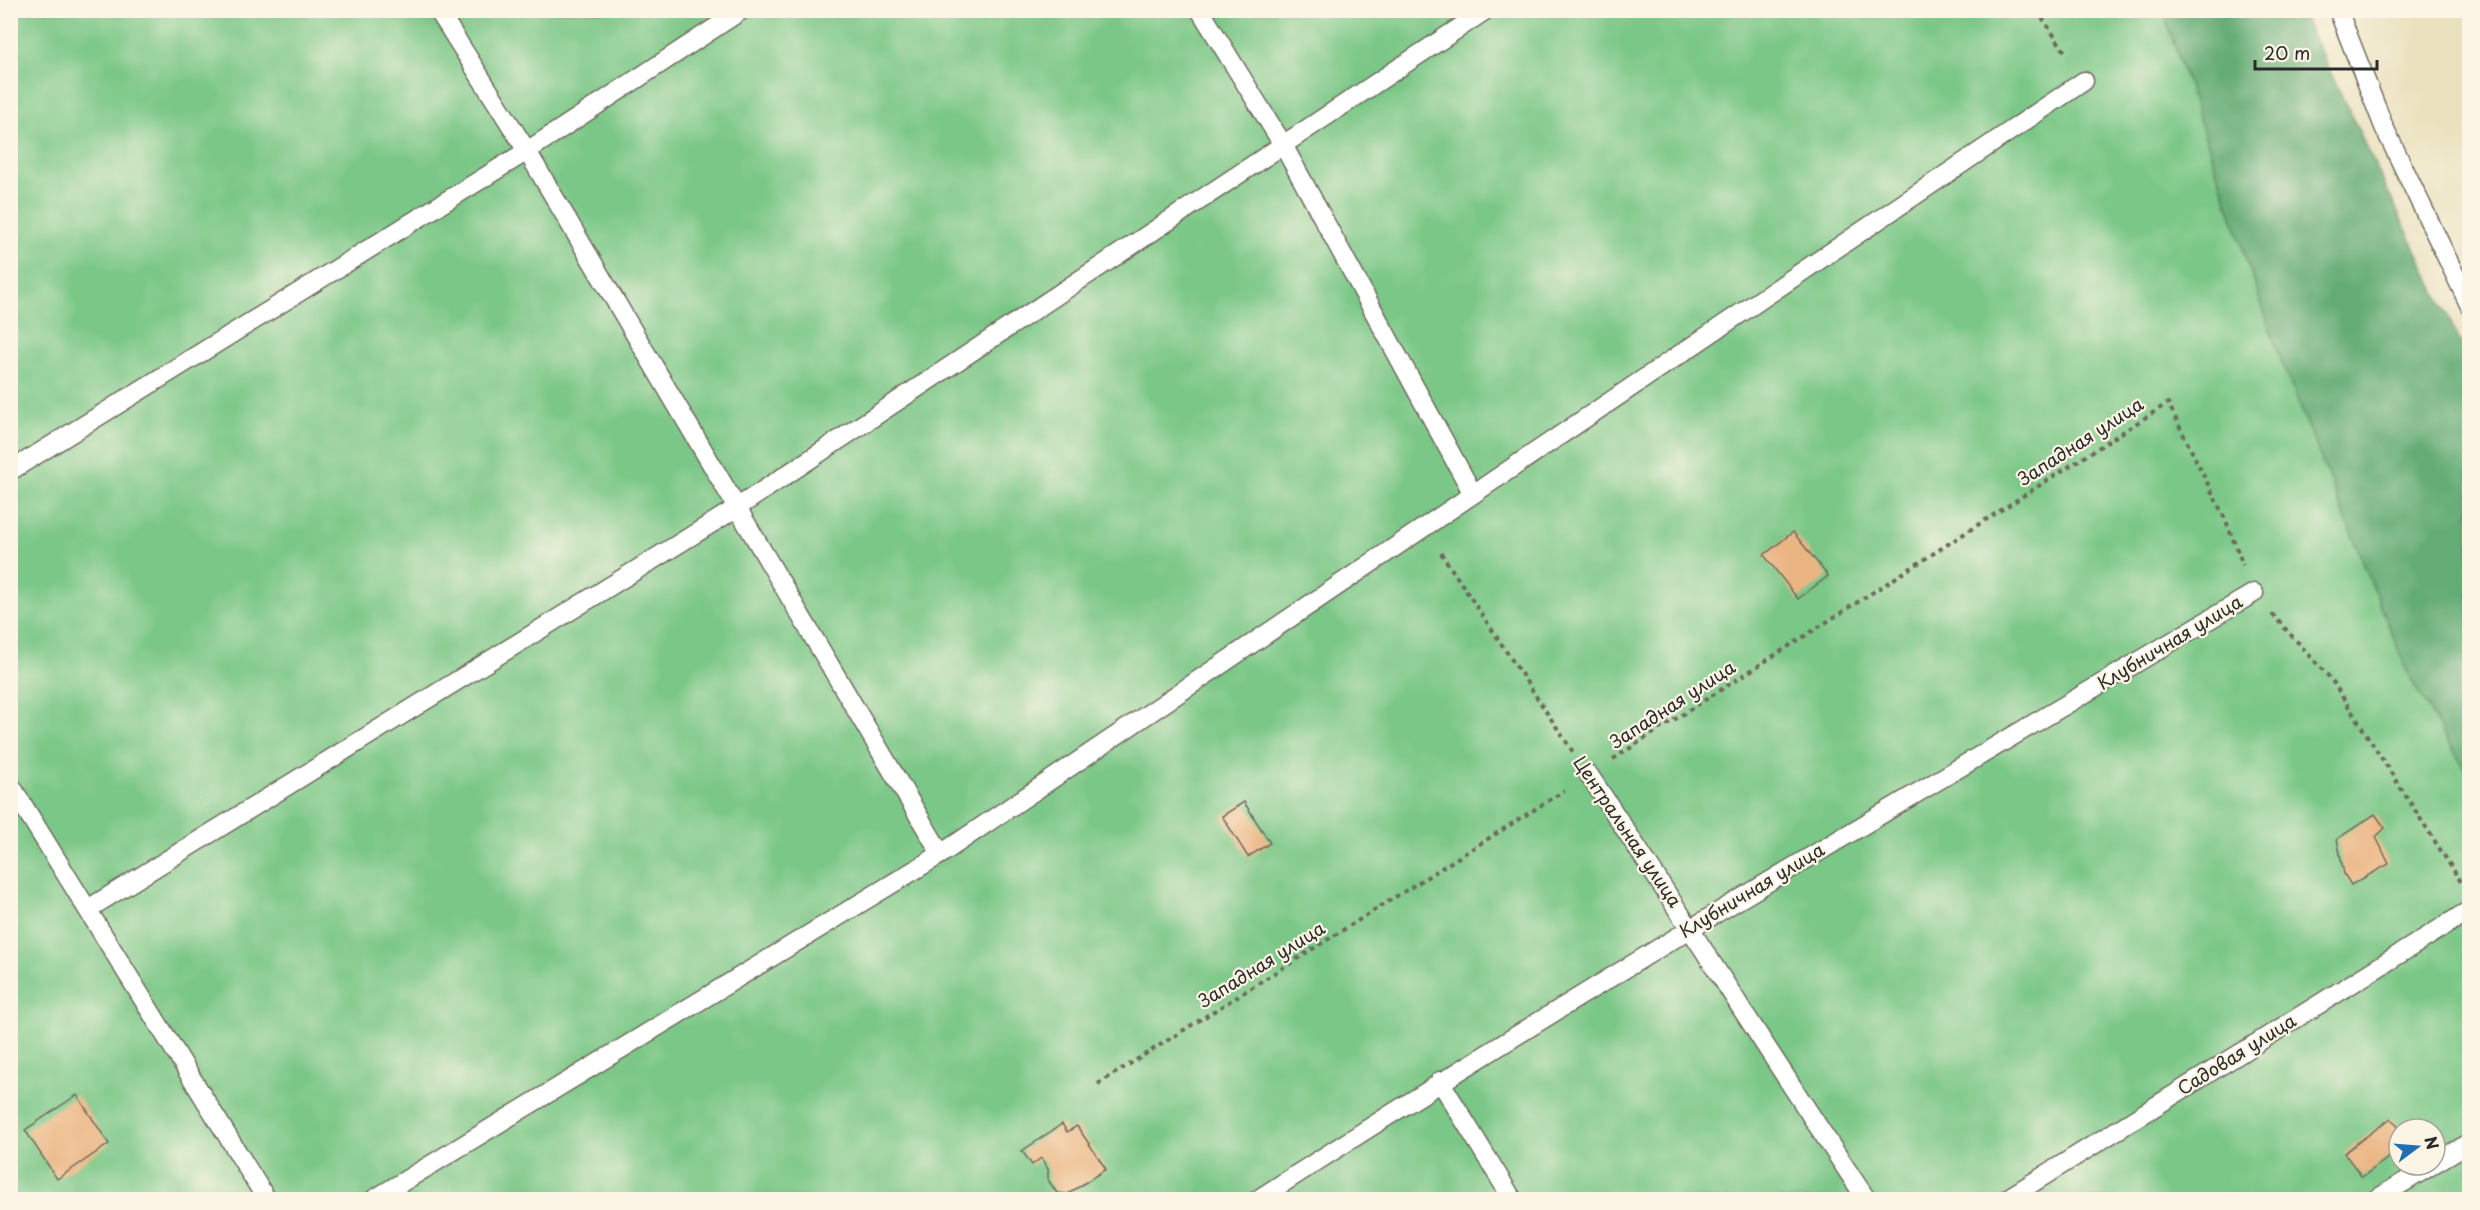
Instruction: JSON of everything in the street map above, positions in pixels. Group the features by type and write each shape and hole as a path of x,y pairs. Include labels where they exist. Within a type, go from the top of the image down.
{"lane":[{"path":"438,10 527,152 941,854"},
{"path":"10,471 527,152 742,10"},
{"path":"1200,10 1282,143 1473,494"},
{"path":"88,909 738,507 1282,143 1486,10"},
{"path":"2338,10 2384,127 2469,306"},
{"path":"373,1200 941,854 2084,81"},
{"name":"Клубничная улица","path":"1257,1200 1440,1081 1691,927 2254,593"},
{"name":"Центральная улица","path":"1589,775 1691,927 1801,1102 1866,1200"},
{"path":"10,784 267,1200"},
{"name":"Садовая улица","path":"2005,1200 2469,910"},
{"path":"1440,1081 1513,1200"},
{"path":"2447,1155 2469,1142"},
{"path":"2375,1200 2412,1177"}],"path":[{"path":"2037,10 2084,81"},
{"name":"Западная улица","path":"1098,1084 1589,775 2168,402 2226,521 2254,593"},
{"name":"Центральная улица","path":"1424,528 1589,775"},
{"path":"2254,593 2331,679 2463,886"}],"green space":[{"path":"10,11 2163,11 2276,347 2410,678 2469,776 2469,1199 11,1199"},
{"path":"2163,11 2301,11 2469,360 2469,776 2410,678 2276,347"}],"building":[{"path":"1793,532 1828,576 1798,599 1764,555"},
{"path":"1244,802 1270,843 1248,857 1222,816"},
{"path":"2375,814 2385,828 2376,837 2389,864 2351,885 2344,874 2337,839"},
{"path":"77,1095 109,1144 57,1179 25,1130"},
{"path":"2387,1121 2387,1159 2362,1177 2344,1153"},
{"path":"1062,1124 1067,1132 1077,1126 1106,1169 1068,1194 1057,1193 1048,1180 1048,1169 1041,1158 1032,1165 1022,1151"}]}
